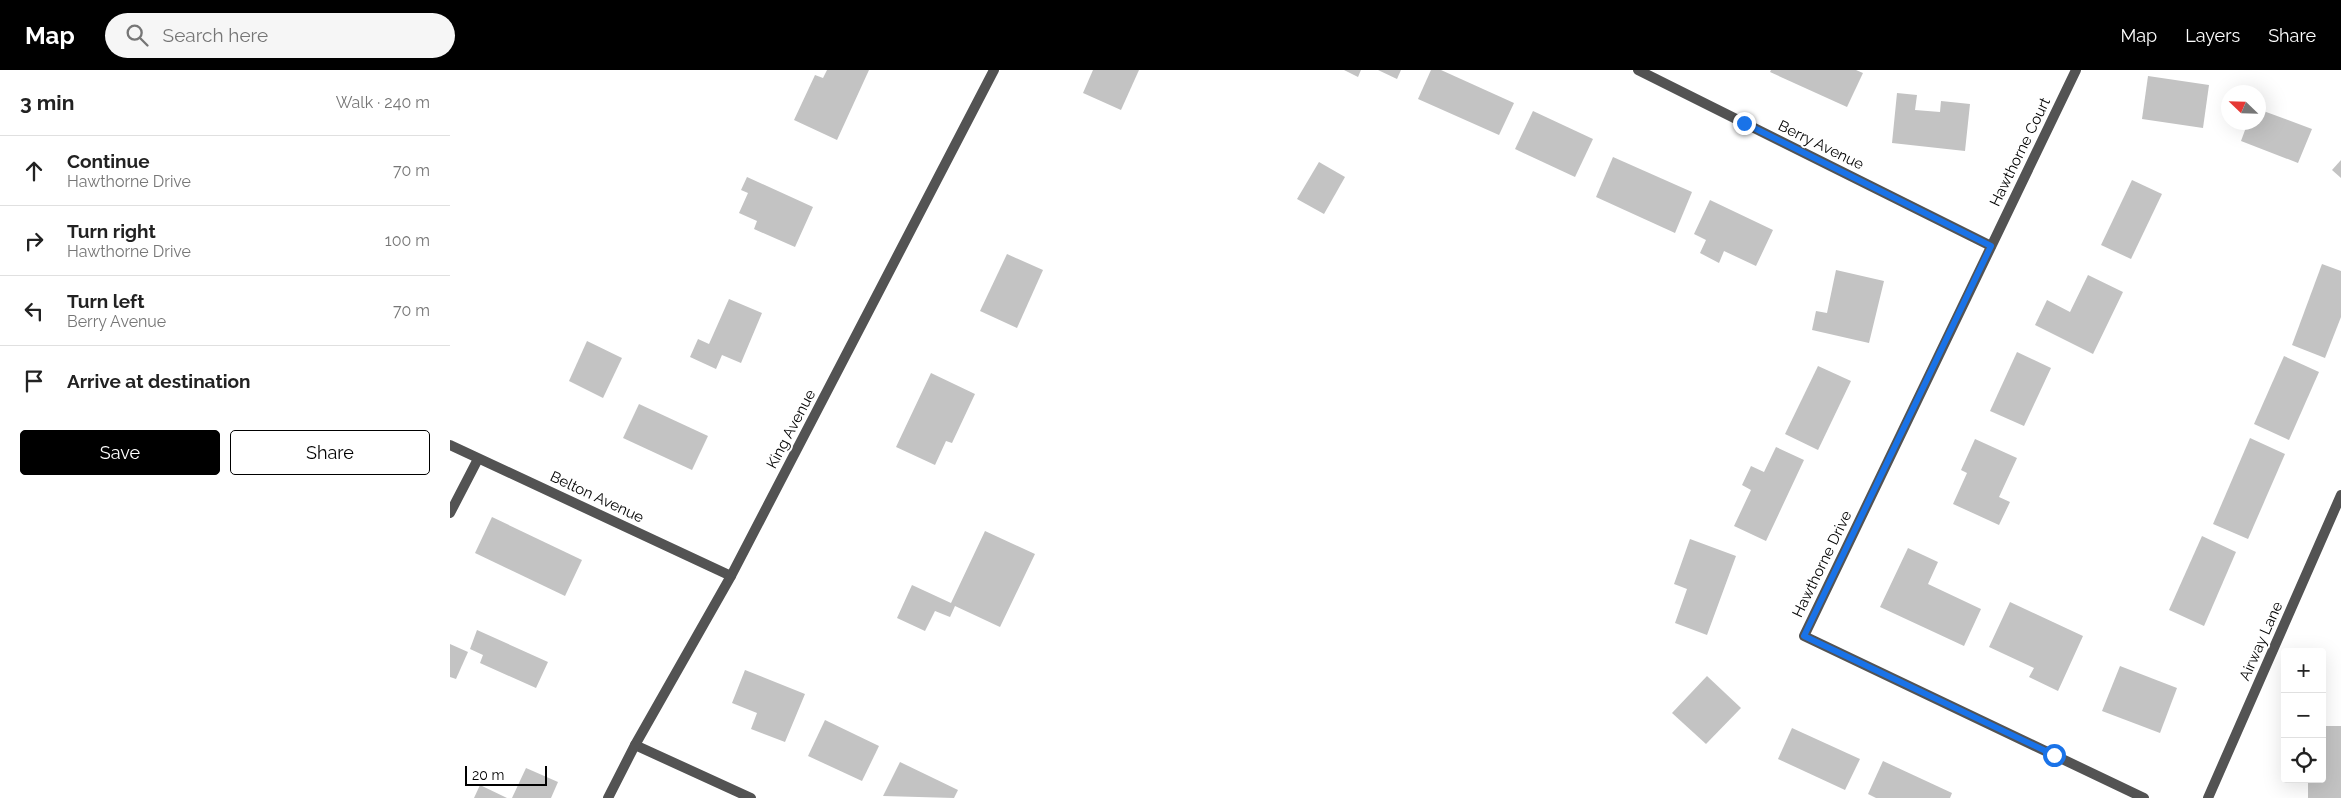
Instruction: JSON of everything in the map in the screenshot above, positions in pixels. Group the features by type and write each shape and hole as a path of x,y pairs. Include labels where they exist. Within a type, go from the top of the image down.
{"street":[{"name":"King Avenue","path":"608,798 635,746 731,576 994,70"},
{"name":"Berry Avenue","path":"1638,70 1991,246"},
{"name":"Hawthorne Court","path":"1991,246 2076,70"},
{"name":"Hawthorne Drive","path":"1991,246 1804,636 2144,798"},
{"name":"Belton Avenue","path":"450,445 731,576"},
{"path":"450,512 478,459"},
{"name":"Airway Lane","path":"2208,798 2341,495"},
{"path":"635,746 751,798"}],"building":[{"path":"827,70 869,70 837,140 794,120 815,75 823,78"},
{"path":"1093,70 1139,70 1121,110 1083,93"},
{"path":"1344,70 1361,70 1358,77"},
{"path":"1378,70 1401,70 1397,79"},
{"path":"1431,70 1441,70 1514,103 1499,135 1418,99"},
{"path":"1771,70 1856,70 1863,73 1847,107 1770,72"},
{"path":"2148,76 2209,85 2203,128 2142,119"},
{"path":"1897,93 1917,95 1915,110 1940,112 1941,101 1970,104 1965,151 1892,143"},
{"path":"1533,111 1593,139 1575,177 1515,149"},
{"path":"2266,112 2312,129 2298,163 2241,141 2245,130 2266,130"},
{"path":"1613,157 1692,192 1675,233 1596,197"},
{"path":"2341,160 2341,178 2332,170"},
{"path":"1319,162 1345,177 1324,214 1297,199"},
{"path":"747,177 813,207 795,247 754,229 757,221 739,213 748,193 741,190"},
{"path":"2132,180 2162,194 2131,259 2101,245"},
{"path":"1710,200 1773,230 1756,266 1724,251 1719,263 1700,253 1706,240 1694,234"},
{"path":"1007,254 1043,270 1017,328 980,311"},
{"path":"2322,264 2341,271 2341,317 2325,358 2292,345"},
{"path":"1836,270 1884,281 1869,343 1812,330 1816,311 1827,313"},
{"path":"2088,275 2123,292 2093,354 2035,325 2047,300 2070,312"},
{"path":"729,299 762,313 741,363 722,355 716,369 690,357 698,339 709,344"},
{"path":"587,341 622,358 603,398 569,381"},
{"path":"2017,352 2051,368 2024,426 1990,411"},
{"path":"2284,356 2319,372 2289,440 2254,424"},
{"path":"1818,366 1851,381 1818,450 1785,434"},
{"path":"931,373 975,394 952,443 946,441 935,465 896,447"},
{"path":"639,404 708,436 692,470 623,438"},
{"path":"2250,438 2285,454 2248,539 2213,524"},
{"path":"1975,439 2017,458 1999,497 2010,502 1999,525 1953,504 1967,473 1961,470"},
{"path":"1776,447 1804,460 1766,541 1734,526 1751,490 1742,485 1751,466 1764,472"},
{"path":"492,517 582,560 565,596 475,553"},
{"path":"985,531 1035,554 1000,627 955,606 950,617 935,611 925,631 897,618 912,585 951,603"},
{"path":"2202,536 2236,552 2204,626 2169,610"},
{"path":"1690,539 1736,556 1707,635 1675,623 1687,589 1674,584"},
{"path":"1908,548 1938,562 1928,584 1981,609 1964,646 1880,607"},
{"path":"2010,602 2083,636 2058,691 2029,677 2034,668 1989,647"},
{"path":"477,630 548,662 536,688 480,663 483,655 470,649"},
{"path":"450,644 468,652 456,679 450,677"},
{"path":"2120,666 2177,688 2160,733 2102,711"},
{"path":"745,670 805,694 785,742 751,729 757,713 732,703"},
{"path":"1707,676 1741,708 1706,744 1672,713"},
{"path":"825,720 879,746 862,781 808,756"},
{"path":"2326,726 2341,726 2341,798 2308,798 2308,783 2326,783"},
{"path":"1792,728 1860,759 1845,790 1778,759"},
{"path":"1883,761 1952,793 1950,798 1876,798 1868,794"},
{"path":"900,762 958,790 954,798 883,796"},
{"path":"526,768 558,782 551,798 512,798"},
{"path":"480,785 507,798 474,798"}],"route":[{"path":"1744,123 1991,246 1804,636 2054,755"}]}
